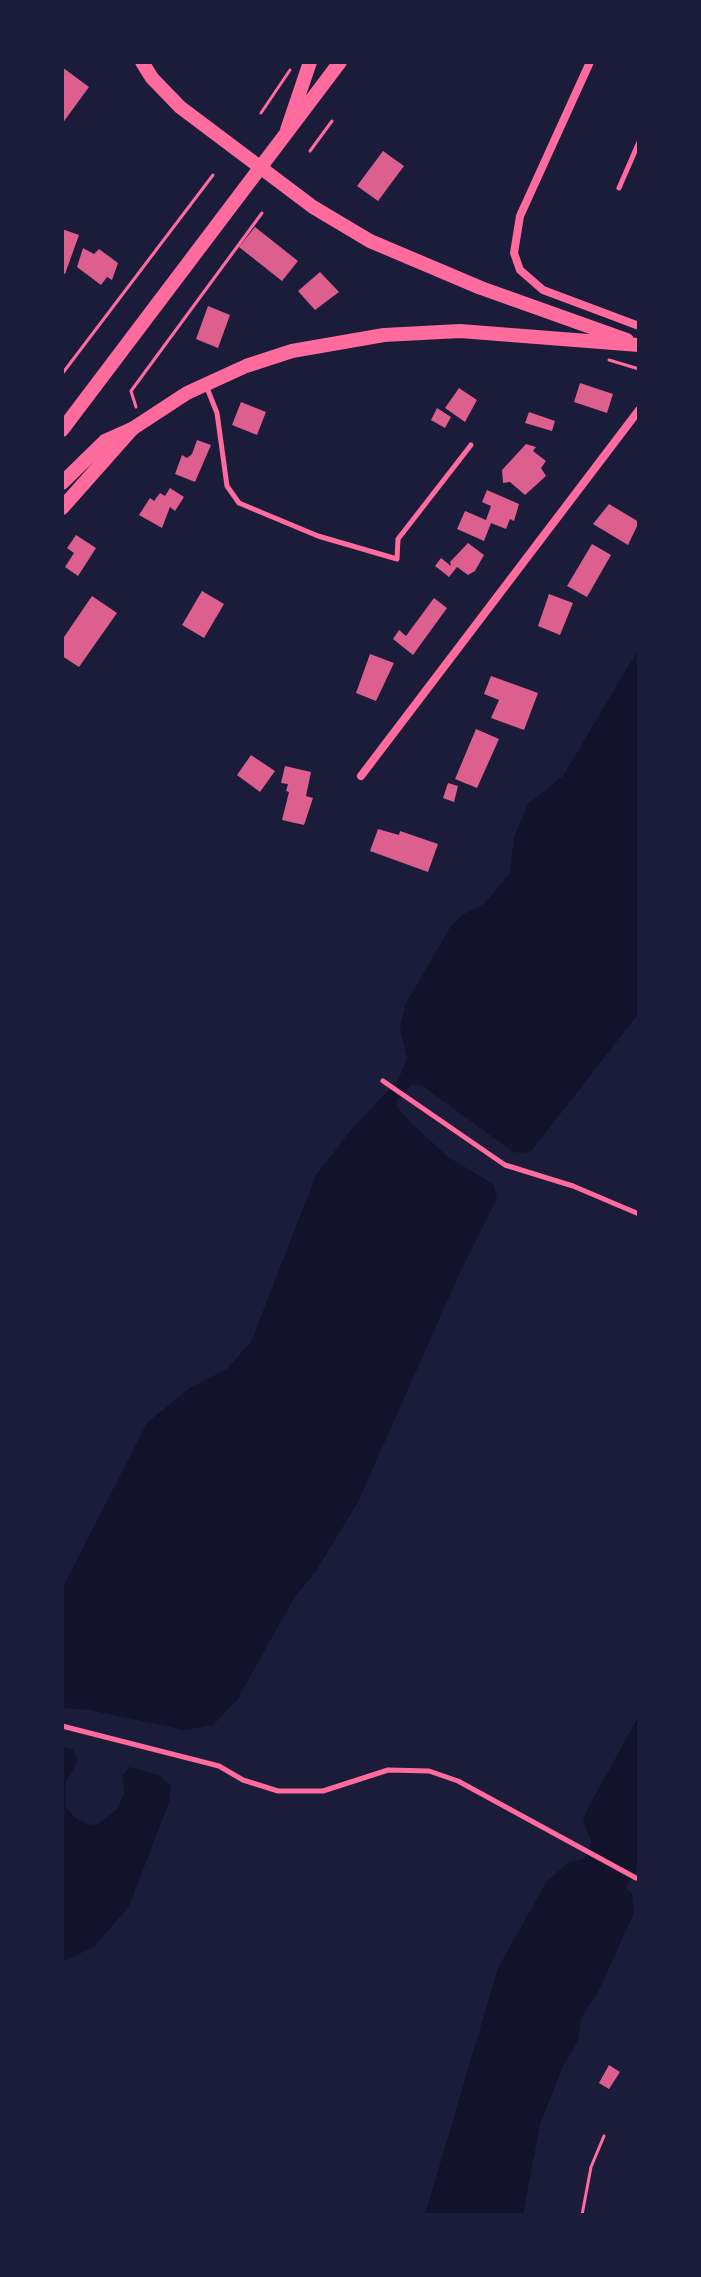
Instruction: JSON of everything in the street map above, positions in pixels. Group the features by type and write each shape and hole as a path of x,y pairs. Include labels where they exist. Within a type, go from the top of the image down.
{"main road":[{"path":"142,62 152,78 180,107 313,207 370,241 455,278 639,344"},
{"path":"285,134 310,62"},
{"path":"62,430 340,62"},
{"path":"62,483 105,441 132,429 206,383 292,351 384,335 492,332 576,342 639,344"},
{"path":"62,508 132,429"}],"street":[{"path":"590,62 520,216 514,253 520,270 543,290 639,326"},
{"path":"361,776 639,410"}],"lane":[{"path":"619,188 639,142"},
{"path":"206,383 217,413 227,486 239,503 329,540 397,559 398,539 471,445"},
{"path":"383,1081 505,1165 573,1186 639,1214"},
{"path":"62,1726 219,1766 243,1780 278,1791 323,1791 388,1770 429,1771 458,1781 636,1878"}],"path":[{"path":"261,113 289,70 310,62"},
{"path":"310,151 332,121"},
{"path":"62,374 213,175"},
{"path":"135,411 131,391 262,213"},
{"path":"606,359 639,369"},
{"path":"582,2215 591,2167 604,2136"}],"shaded area":[{"path":"639,648 639,1013 532,1150 524,1153 513,1152 423,1086 412,1084 397,1100 397,1107 410,1122 448,1157 493,1184 497,1198 462,1268 358,1502 316,1571 294,1598 237,1700 213,1725 185,1730 89,1710 62,1708 62,1589 147,1423 188,1389 227,1369 251,1342 316,1175 355,1125 398,1081 407,1058 400,1029 405,1005 451,926 462,915 484,904 510,873 514,837 528,804 563,776"},
{"path":"639,1716 639,1866 626,1888 632,1894 634,1913 598,1992 581,2018 578,2041 563,2066 540,2124 523,2215 425,2215 498,1968 547,1881 569,1862 583,1859 592,1843 583,1821"},
{"path":"62,1747 73,1749 78,1761 66,1781 66,1806 74,1817 89,1825 99,1824 118,1808 124,1794 123,1775 129,1767 159,1775 171,1786 169,1802 129,1906 95,1946 62,1962"}],"building":[{"path":"62,67 89,87 62,124"},
{"path":"383,151 404,166 378,201 357,186"},
{"path":"255,227 298,261 282,281 239,247"},
{"path":"62,229 79,235 65,274 62,273"},
{"path":"83,248 94,254 99,249 118,263 112,280 107,277 101,285 77,267"},
{"path":"320,272 339,292 315,310 298,291"},
{"path":"208,306 230,315 218,348 196,339"},
{"path":"580,383 613,394 607,413 574,402"},
{"path":"459,388 477,400 465,422 445,408"},
{"path":"241,402 266,412 257,435 232,425"},
{"path":"437,408 451,417 445,428 431,420"},
{"path":"529,412 555,421 552,431 525,423"},
{"path":"197,440 211,445 195,482 175,474 182,455 187,458 192,454"},
{"path":"526,444 536,447 533,451 546,461 541,468 546,476 525,495 510,482 503,483 502,470"},
{"path":"170,488 184,497 175,511 170,507 162,528 139,515 150,498 154,501 160,493 165,496"},
{"path":"487,490 519,504 514,521 510,519 506,529 491,523 484,541 457,529 465,511 486,520 491,506 482,502"},
{"path":"609,504 639,522 628,545 593,524"},
{"path":"76,535 96,548 78,576 65,567 74,553 67,548"},
{"path":"468,543 484,555 475,571 468,575 457,567 449,577 435,566 441,558 451,566 450,562"},
{"path":"592,544 611,555 587,597 567,586"},
{"path":"202,591 224,604 204,638 182,625"},
{"path":"549,594 573,603 560,635 538,626"},
{"path":"92,596 117,613 79,667 62,656 62,640"},
{"path":"434,598 447,608 413,655 393,639 399,630 406,636"},
{"path":"370,654 394,663 376,701 356,693"},
{"path":"491,676 538,693 524,730 491,718 499,700 484,694"},
{"path":"476,729 499,739 477,788 455,779"},
{"path":"251,755 275,771 260,792 237,775"},
{"path":"285,766 311,772 306,796 313,798 304,825 282,820 289,792 286,791 288,784 281,783"},
{"path":"448,783 458,786 454,802 443,798"},
{"path":"378,829 399,835 400,831 438,844 428,872 370,851"},
{"path":"609,2065 620,2072 609,2089 599,2083"}]}
